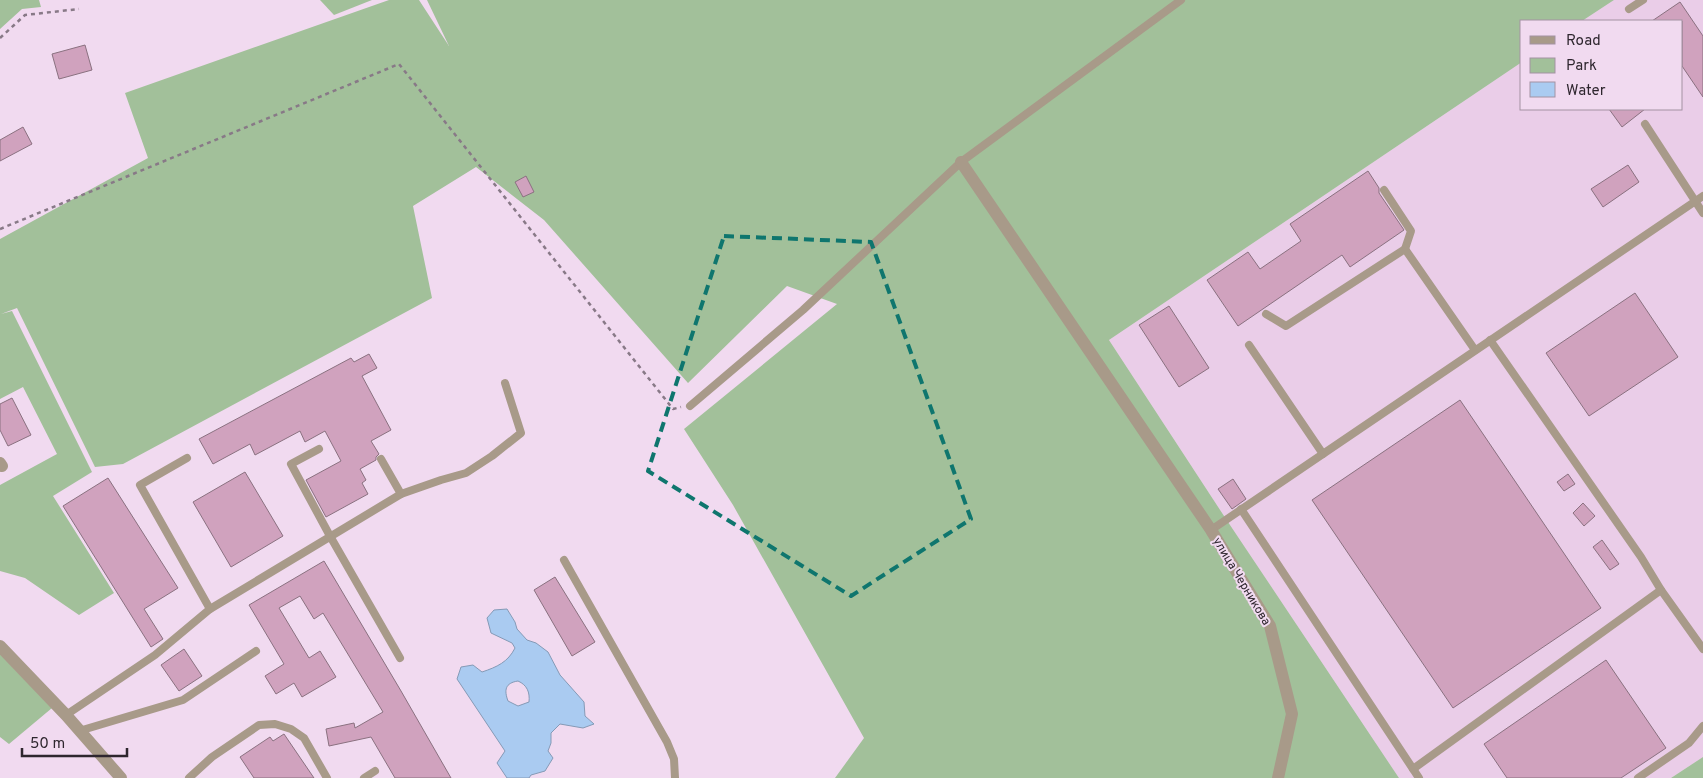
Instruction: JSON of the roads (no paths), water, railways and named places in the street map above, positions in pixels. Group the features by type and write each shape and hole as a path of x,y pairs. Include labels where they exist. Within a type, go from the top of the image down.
{"street":[{"name":"улица Черникова","path":"961,162 1211,530 1270,626 1292,714 1278,778"},
{"path":"0,646 66,715 121,778"}],"lane":[{"path":"690,406 803,310 961,162 1181,0"},
{"path":"1629,9 1643,0"},
{"path":"1645,124 1703,213"},
{"path":"1266,314 1286,326 1405,249 1410,232 1384,190"},
{"path":"1211,530 1703,196"},
{"path":"1405,249 1476,350"},
{"path":"1490,340 1703,649"},
{"path":"1249,345 1323,454"},
{"path":"66,715 155,655 210,609 330,536 400,494 466,473 492,456 521,433 505,383"},
{"path":"319,448 290,464 400,658"},
{"path":"188,458 140,485 210,609"},
{"path":"381,459 400,494"},
{"path":"1241,509 1419,778"},
{"path":"564,560 667,742 674,759 675,778"},
{"path":"1413,769 1661,590"},
{"path":"80,731 183,700 256,651"},
{"path":"189,778 212,757 259,725 275,724 292,729 304,738 328,778"},
{"path":"1638,778 1689,744 1703,726"},
{"path":"364,778 375,771"}],"water":[{"path":"507,609 517,629 527,640 536,643 548,652 560,675 584,702 585,716 594,724 583,728 560,724 551,733 551,743 548,751 553,758 545,771 531,775 529,778 507,778 497,763 505,751 457,679 461,667 473,665 482,672 497,666 515,648 512,643 491,633 487,618 494,610","holes":["518,681 524,685 529,695 529,702 518,706 508,701 506,694 508,685"]}]}
